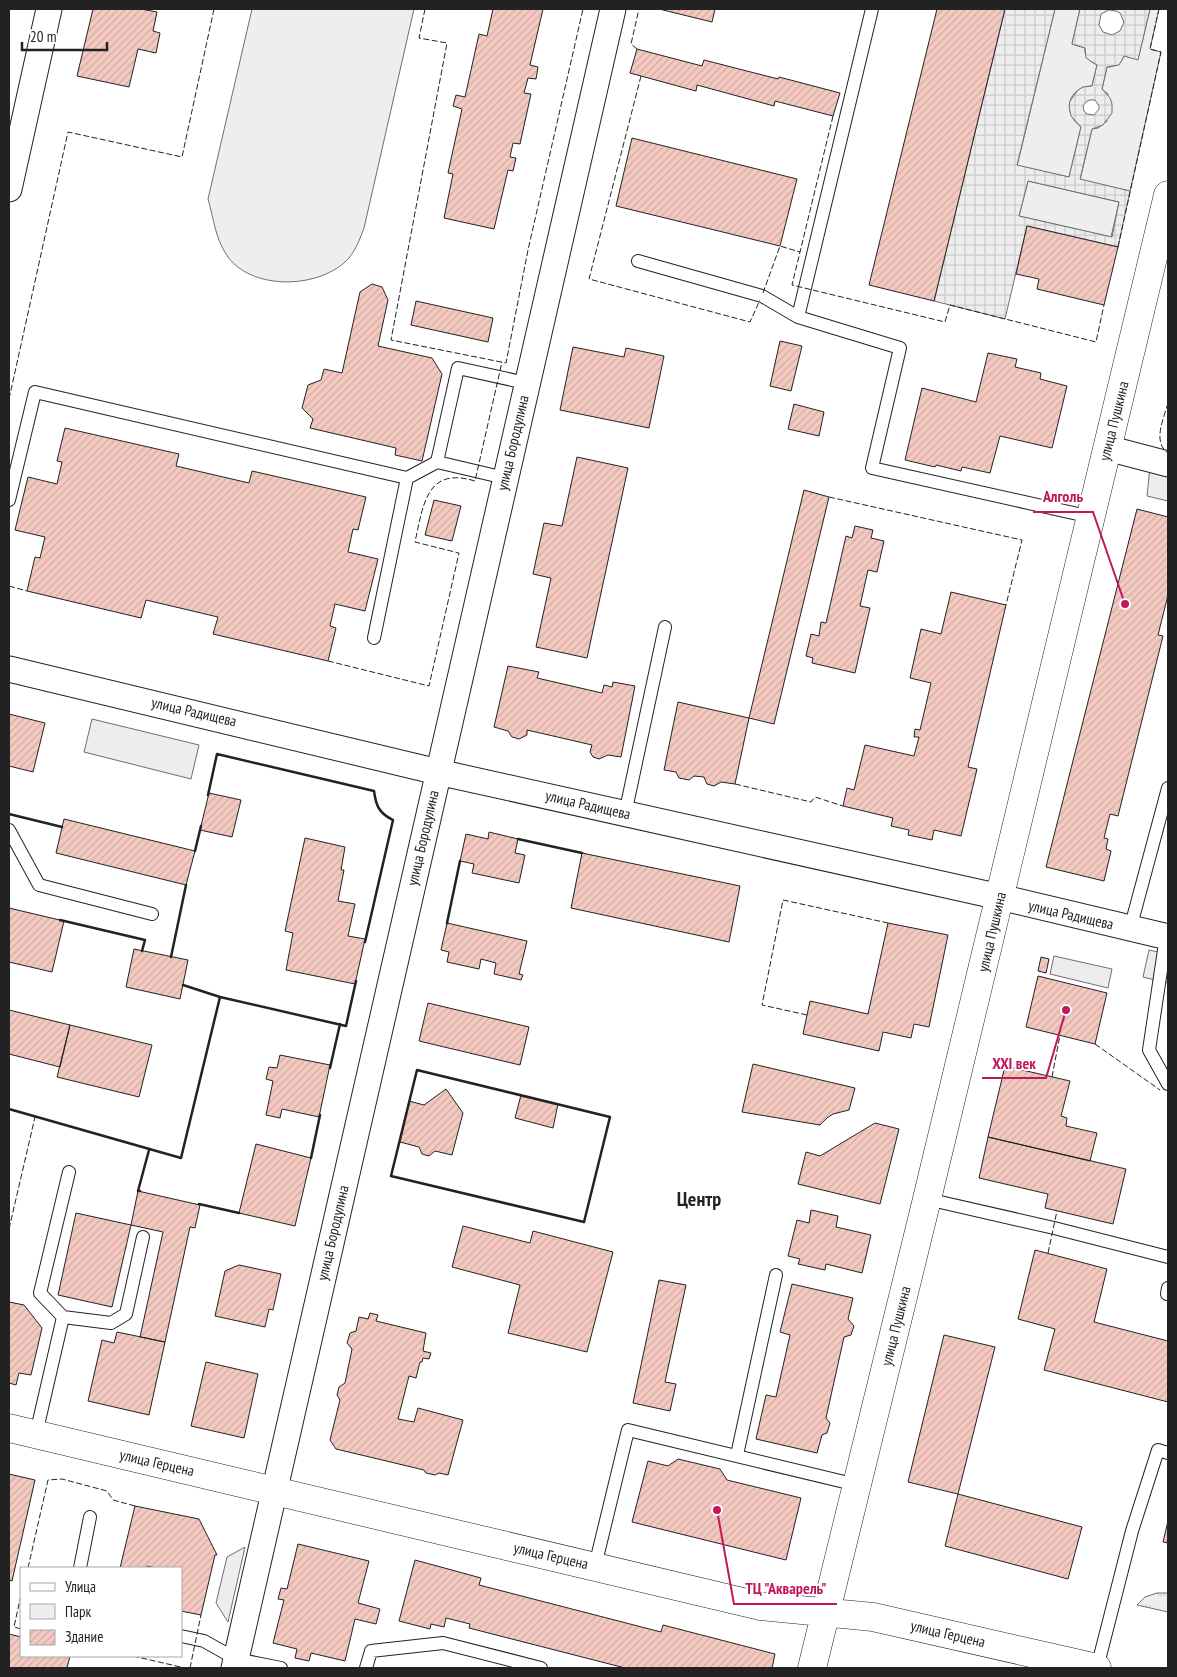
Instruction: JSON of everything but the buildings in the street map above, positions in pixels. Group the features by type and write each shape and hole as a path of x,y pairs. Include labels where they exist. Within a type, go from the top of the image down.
{"street":[{"path":"9,189 49,9"},
{"name":"улица Бородулина","path":"235,1664 526,383 613,9"},
{"name":"улица Пушкина","path":"812,1668 1000,898 1168,195"},
{"path":"1107,448 1168,464"},
{"name":"улица Радищева","path":"9,669 438,772 1167,937"},
{"name":"улица Герцена","path":"9,1428 760,1606 873,1617 1097,1668"}],"lane":[{"path":"798,317 872,9"},
{"path":"638,261 762,296 798,317 900,348 872,468 1091,517"},
{"path":"437,462 458,368 526,383"},
{"path":"9,500 35,392 407,478 437,462 505,478"},
{"path":"374,638 407,478"},
{"path":"625,814 665,628"},
{"path":"1130,929 1168,789"},
{"path":"9,830 39,885 152,914"},
{"path":"1167,937 1150,1050 1168,1084"},
{"path":"69,1172 40,1293 63,1317 111,1323 126,1314 143,1237"},
{"path":"927,1199 1054,1228 1168,1257"},
{"path":"736,1455 776,1275"},
{"path":"36,1434 63,1317"},
{"path":"595,1566 628,1430 857,1486"},
{"path":"1097,1668 1132,1531 1158,1450 1168,1453"},
{"path":"80,1567 90,1517"},
{"path":"182,1636 204,1641 235,1664 281,1668"},
{"path":"366,1668 371,1651 443,1643 541,1668"}],"green space":[{"path":"252,9 414,9 361,236 349,258 337,268 322,276 305,280 287,282 270,280 254,276 239,268 228,257 220,243 208,199"},
{"path":"1055,9 1080,9 1072,44 1085,48 1088,58 1097,65 1092,86 1084,87 1077,91 1070,102 1071,115 1081,127 1069,177 1017,166"},
{"path":"1150,9 1159,9 1150,49 1161,52 1130,191 1080,180 1092,129 1098,128 1107,121 1108,94 1102,89 1107,67 1117,64 1124,56 1138,59"},
{"path":"1028,181 1119,202 1111,237 1019,216"},
{"path":"1157,1593 1168,1593 1168,1612 1137,1605 1145,1597"}],"shaded area":[{"path":"1005,9 1055,9 1017,165 1069,177 1081,127 1071,116 1070,101 1078,90 1083,87 1092,86 1097,65 1086,58 1085,48 1072,44 1080,9 1150,9 1138,60 1124,56 1119,65 1107,67 1102,89 1110,98 1112,113 1103,125 1092,129 1080,179 1130,191 1118,247 1027,226 1005,319 934,301","holes":["1109,10 1120,13 1124,22 1120,31 1112,35 1103,32 1099,25 1101,14","1095,100 1099,106 1094,115 1087,114 1084,111 1083,106 1087,101","1028,181 1119,202 1112,237 1019,216"]},
{"path":"1150,467 1168,471 1168,501 1147,496"},
{"path":"92,719 199,745 191,779 84,752"},
{"path":"1149,950 1168,954 1168,983 1143,977"},
{"path":"1054,956 1112,969 1108,988 1050,974"},
{"path":"245,1547 228,1622 216,1603 227,1557"}],"fence":[{"path":"9,399 68,132 182,157 214,9"},
{"path":"425,9 419,38 447,43 391,340 506,363 528,250 583,9"},
{"path":"637,49 631,44 639,9"},
{"path":"1118,247 1161,52 1150,49 1159,9"},
{"path":"641,76 589,279 750,322 760,300"},
{"path":"833,116 792,285 945,322 950,305 1096,342 1104,305"},
{"path":"763,293 780,246 800,252"},
{"path":"328,661 429,686 459,553 415,542 418,528 425,503 430,492 437,484 446,479 459,478 475,481 502,362"},
{"path":"1168,403 1160,430 1161,443 1168,453"},
{"path":"829,497 1022,540 1006,605"},
{"path":"9,586 27,591"},
{"path":"735,784 811,802 815,797 843,806"},
{"path":"807,1015 762,1005 783,900 888,923"},
{"path":"1052,1077 1060,1035"},
{"path":"1095,1044 1160,1090"},
{"path":"9,1229 35,1117"},
{"path":"1048,1253 1057,1211"},
{"path":"28,1567 48,1480 62,1479 107,1491 113,1500 135,1506"},
{"path":"20,1600 14,1627 20,1629"},
{"path":"190,1668 201,1615"},
{"path":"137,1657 185,1668"}],"wall":[{"path":"208,795 217,754 374,791 379,808 384,815 393,820 365,942"},
{"path":"9,814 62,827"},
{"path":"195,851 201,826"},
{"path":"518,839 582,853"},
{"path":"447,923 460,861"},
{"path":"171,957 186,885"},
{"path":"60,920 145,940 142,951"},
{"path":"220,997 346,1026 356,981"},
{"path":"9,1109 181,1158 220,997 183,985"},
{"path":"330,1068 340,1024"},
{"path":"417,1070 610,1117 584,1222 391,1176 417,1070"},
{"path":"311,1158 320,1115"},
{"path":"140,1191 138,1191 149,1150"},
{"path":"199,1204 239,1213"}],"place":[{"name":"Алголь","path":"1125,604"},
{"name":"XXI век","path":"1066,1010"},
{"name":"ТЦ \"Акварель\"","path":"717,1510"}],"district":[{"name":"Центр","path":"699,1199"}]}
